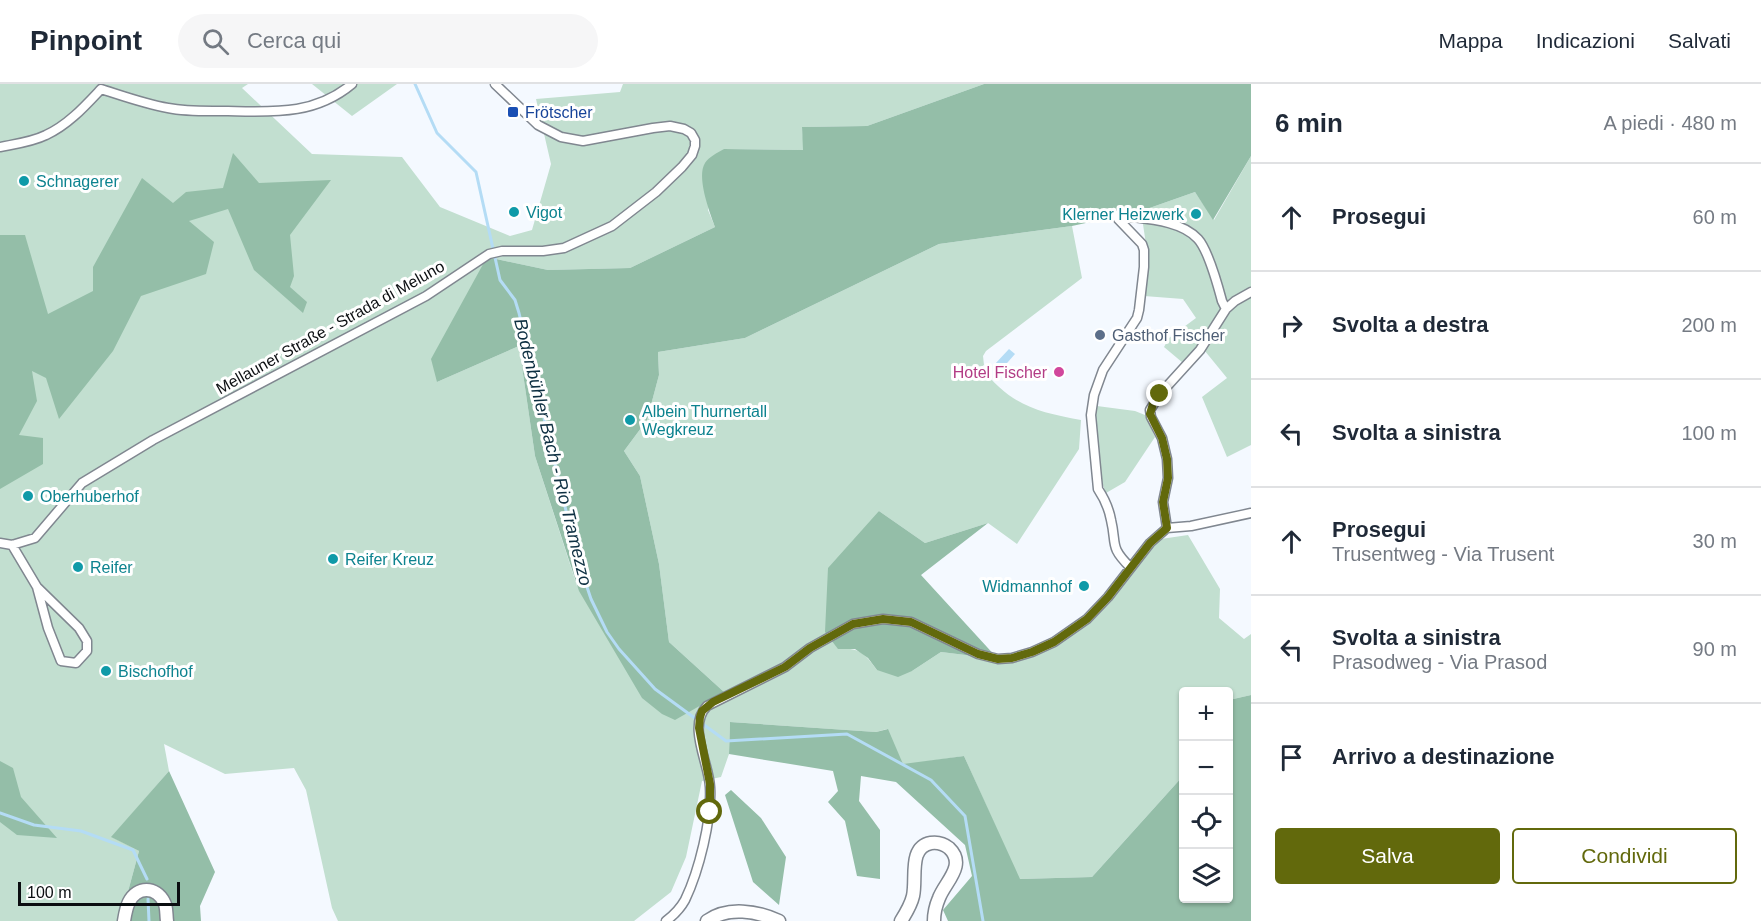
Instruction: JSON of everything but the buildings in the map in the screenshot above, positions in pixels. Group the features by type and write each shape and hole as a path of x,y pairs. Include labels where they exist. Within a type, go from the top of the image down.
{"street":[{"path":"0,147 46,135 65,123 100,87 145,103 168,108 189,111 269,112 289,111 326,101 352,84"},
{"name":"Mellauner Straße - Strada di Meluno","path":"12,545 34,538 82,483 153,440 426,296 489,254 502,251 543,251 564,248 612,226 656,192 682,167 692,155 695,147 695,140 691,133 670,126 582,141 561,137 538,124 495,84"},
{"path":"1130,567 1119,556 1114,545 1112,520 1098,489 1091,415 1094,395 1103,370 1140,310 1144,250 1138,238 1118,219 1117,215 1165,223 1180,227 1192,234 1204,249 1226,309"},
{"path":"1167,528 1163,502 1168,478 1167,459 1162,438 1151,417 1150,410 1160,394 1200,350 1226,309 1251,292"},
{"path":"666,921 684,901 708,825 710,784 699,728 702,711 713,702 785,667 810,648 853,624 883,619 911,622 978,654 998,659 1012,658 1032,652 1054,642 1087,619 1108,597 1150,543 1167,528 1191,526 1251,513"},
{"path":"0,543 12,545 37,587 79,628 87,641 87,651 76,663 61,661 48,628 37,587"},
{"path":"901,921 913,895 916,877 915,862 918,852 923,846 939,843 952,852 956,859 956,868 939,897 934,921"},
{"path":"124,921 130,899 139,891 144,890 154,891 162,899 165,904 167,921"},
{"path":"707,921 728,912 746,912 766,915 779,921"}],"green space":[{"path":"0,84 248,84 242,88 312,154 402,157 440,207 510,236 532,230 551,164 536,99 620,92 623,84 984,84 867,126 802,127 804,150 724,149 708,210 715,227 630,268 548,270 487,257 437,382 519,346 535,456 577,586 724,692 669,642 659,564 640,476 624,451 647,420 659,375 658,352 745,338 939,244 1072,226 1082,278 986,351 983,356 984,365 981,367 991,380 1013,398 1050,414 1081,420 1079,449 1017,544 988,523 925,543 879,511 838,649 852,649 861,653 877,670 912,671 941,652 998,659 1032,652 1087,619 1130,567 1161,539 1188,535 1220,589 1219,618 1244,639 1251,634 1251,695 1233,699 1233,687 1179,687 1179,780 1092,877 1019,879 964,756 903,765 887,729 876,732 730,722 729,754 721,777 702,781 686,857 671,892 634,921 338,921 332,908 306,790 294,768 225,774 164,744 169,771 112,837 139,851 120,921 0,921"},
{"path":"312,84 397,84 352,116"},
{"path":"984,84 1251,84 1251,156 1213,220 1195,192 1141,211 1072,226 939,244 745,338 658,352 659,375 647,420 624,451 640,476 659,564 669,642 724,692 675,720 662,714 642,698 579,591 535,456 519,346 437,382 431,359 487,257 548,270 630,268 715,227 702,177 705,163 724,149 803,150 802,127 867,126"},
{"path":"233,153 259,183 331,180 290,235 294,276 290,287 307,302 303,313 254,270 228,209 189,221 214,242 206,274 141,296 113,351 59,419 46,378 32,371 37,401 19,435 43,438 43,464 0,489 0,235 25,235 48,314 93,291 93,267 142,178 173,203 186,192 223,188"},
{"path":"1251,156 1251,445 1227,457 1202,397 1227,378 1200,345 1183,363 1164,347 1169,338 1196,318 1183,299 1144,296 1147,251 1141,211 1195,192 1214,220"},
{"path":"1097,406 1135,411 1145,415 1155,437 1125,482 1106,493 1100,474 1097,450 1095,426"},
{"path":"879,511 925,543 988,523 921,575 998,659 941,652 912,671 898,677 877,670 868,658 855,649 838,649 825,632 828,568"},
{"path":"1251,695 1251,921 948,921 943,910 972,876 965,845 896,782 861,776 859,801 880,830 880,879 857,876 845,821 828,802 838,791 833,771 729,754 730,722 876,732 888,729 903,764 964,756 1020,879 1092,877 1179,780 1179,903 1233,903 1233,699"},
{"path":"0,761 13,768 21,797 57,838 17,835 0,822"},
{"path":"169,771 215,872 200,906 201,921 120,921 139,851 111,837"},
{"path":"731,790 761,818 786,857 779,905 753,882 725,795"}],"water":[{"path":"1009,349 1015,354 1000,371 994,365"}],"waterway":[{"name":"Bodenbühler Bach - Rio Tramezzo","path":"415,84 437,133 476,172 500,280 515,300 519,313 577,557 591,599 607,632 655,689 726,741 847,734 931,780 965,816 983,921"},
{"path":"0,813 34,825 81,831 133,850 147,879"},
{"path":"148,899 149,921"}],"place":[{"name":"Frötscher","path":"513,112"},
{"name":"Schnagerer","path":"24,181"},
{"name":"Vigot","path":"514,212"},
{"name":"Klerner Heizwerk","path":"1196,214"},
{"name":"Gasthof Fischer","path":"1100,335"},
{"name":"Hotel Fischer","path":"1059,372"},
{"name":"Albein Thurnertall Wegkreuz","path":"630,420"},
{"name":"Oberhuberhof","path":"28,496"},
{"name":"Reifer Kreuz","path":"333,559"},
{"name":"Reifer","path":"78,567"},
{"name":"Widmannhof","path":"1084,586"},
{"name":"Bischofhof","path":"106,671"}],"route":[{"path":"710,812 710,784 699,728 702,711 713,702 785,667 810,648 853,624 883,619 911,622 978,654 998,659 1012,658 1032,652 1054,642 1087,619 1108,597 1150,543 1167,528 1163,502 1168,478 1167,459 1162,438 1150,414 1160,394"}]}
